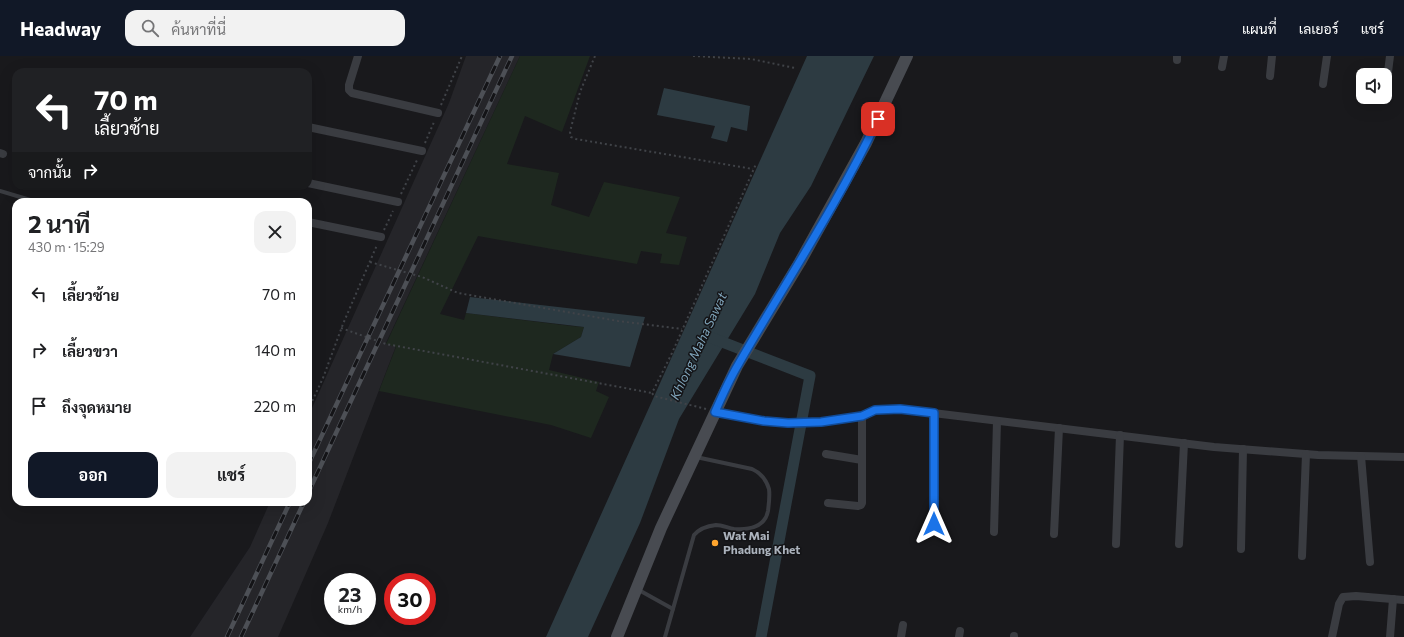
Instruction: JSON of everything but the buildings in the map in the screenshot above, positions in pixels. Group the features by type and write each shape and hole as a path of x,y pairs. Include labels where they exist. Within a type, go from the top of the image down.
{"street":[{"path":"358,56 349,85 349,90 352,93 438,113"},
{"path":"617,637 661,528 737,366 800,262 866,143 907,56"},
{"path":"1222,67 1224,56"},
{"path":"1270,76 1272,56"},
{"path":"1323,84 1327,56"},
{"path":"1388,68 1390,56"},
{"path":"312,128 422,151"},
{"path":"312,183 398,202"},
{"path":"312,223 381,237"},
{"path":"715,412 764,421 788,423 821,422 862,416 875,410 900,409 1243,449 1306,454 1404,457"},
{"path":"934,413 934,524"},
{"path":"828,503 861,505 862,416"},
{"path":"994,532 997,421"},
{"path":"1054,534 1059,428"},
{"path":"1116,544 1120,435"},
{"path":"1179,544 1184,443"},
{"path":"1241,549 1243,449"},
{"path":"826,454 862,460"},
{"path":"1302,556 1306,454"},
{"path":"1361,456 1370,562"},
{"path":"1332,637 1339,604 1343,597 1356,596 1404,600"},
{"path":"1390,637 1393,599"},
{"path":"901,637 903,625"}],"lane":[{"path":"0,191 24,198"},
{"path":"665,637 694,535 700,529 717,525 734,529 752,528 759,525 767,518 770,497 768,485 758,471 694,457"},
{"path":"637,588 672,609"}],"path":[{"path":"595,56 580,92 570,132 571,137 754,169"},
{"path":"693,56 751,59 795,68"},
{"path":"652,393 756,164"},
{"path":"370,262 422,277 458,293 618,321 682,329"},
{"path":"341,328 386,344 652,393 654,396 699,408"}],"shaded area":[{"path":"466,56 520,56 386,343 396,346 328,523 278,637 190,637 250,547 268,506 312,506 312,408 449,103"}],"green space":[{"path":"520,56 590,56 562,132 525,116 507,164 559,173 551,205 589,217 604,182 680,197 666,233 687,237 679,265 660,263 662,254 641,251 637,264 478,236 440,314 464,320 466,313 584,327 581,337 553,354 549,370 599,382 596,391 609,397 591,438 551,425 379,391 396,347 386,344"}],"water":[{"name":"Khlong Maha Sawat","path":"807,56 874,56 811,186 780,233 755,294 679,419 640,523 588,637 546,637"},
{"path":"664,88 750,106 747,131 731,127 727,142 711,138 715,126 657,115"},
{"path":"470,297 645,317 630,367 553,354 581,337 584,327 466,313"}],"waterway":[{"name":"Khlong Maha Sawat","path":"712,338 810,376 761,637"}],"railway":[{"path":"312,456 500,56"},
{"path":"312,484 512,56"},
{"path":"227,637 288,506"},
{"path":"241,637 302,506"}],"place":[{"name":"Wat Mai Phadung Khet","path":"715,543"}],"route":[{"path":"878,119 800,262 737,366 715,412 764,421 788,423 821,422 862,416 875,410 900,409 934,413 934,524"}]}
